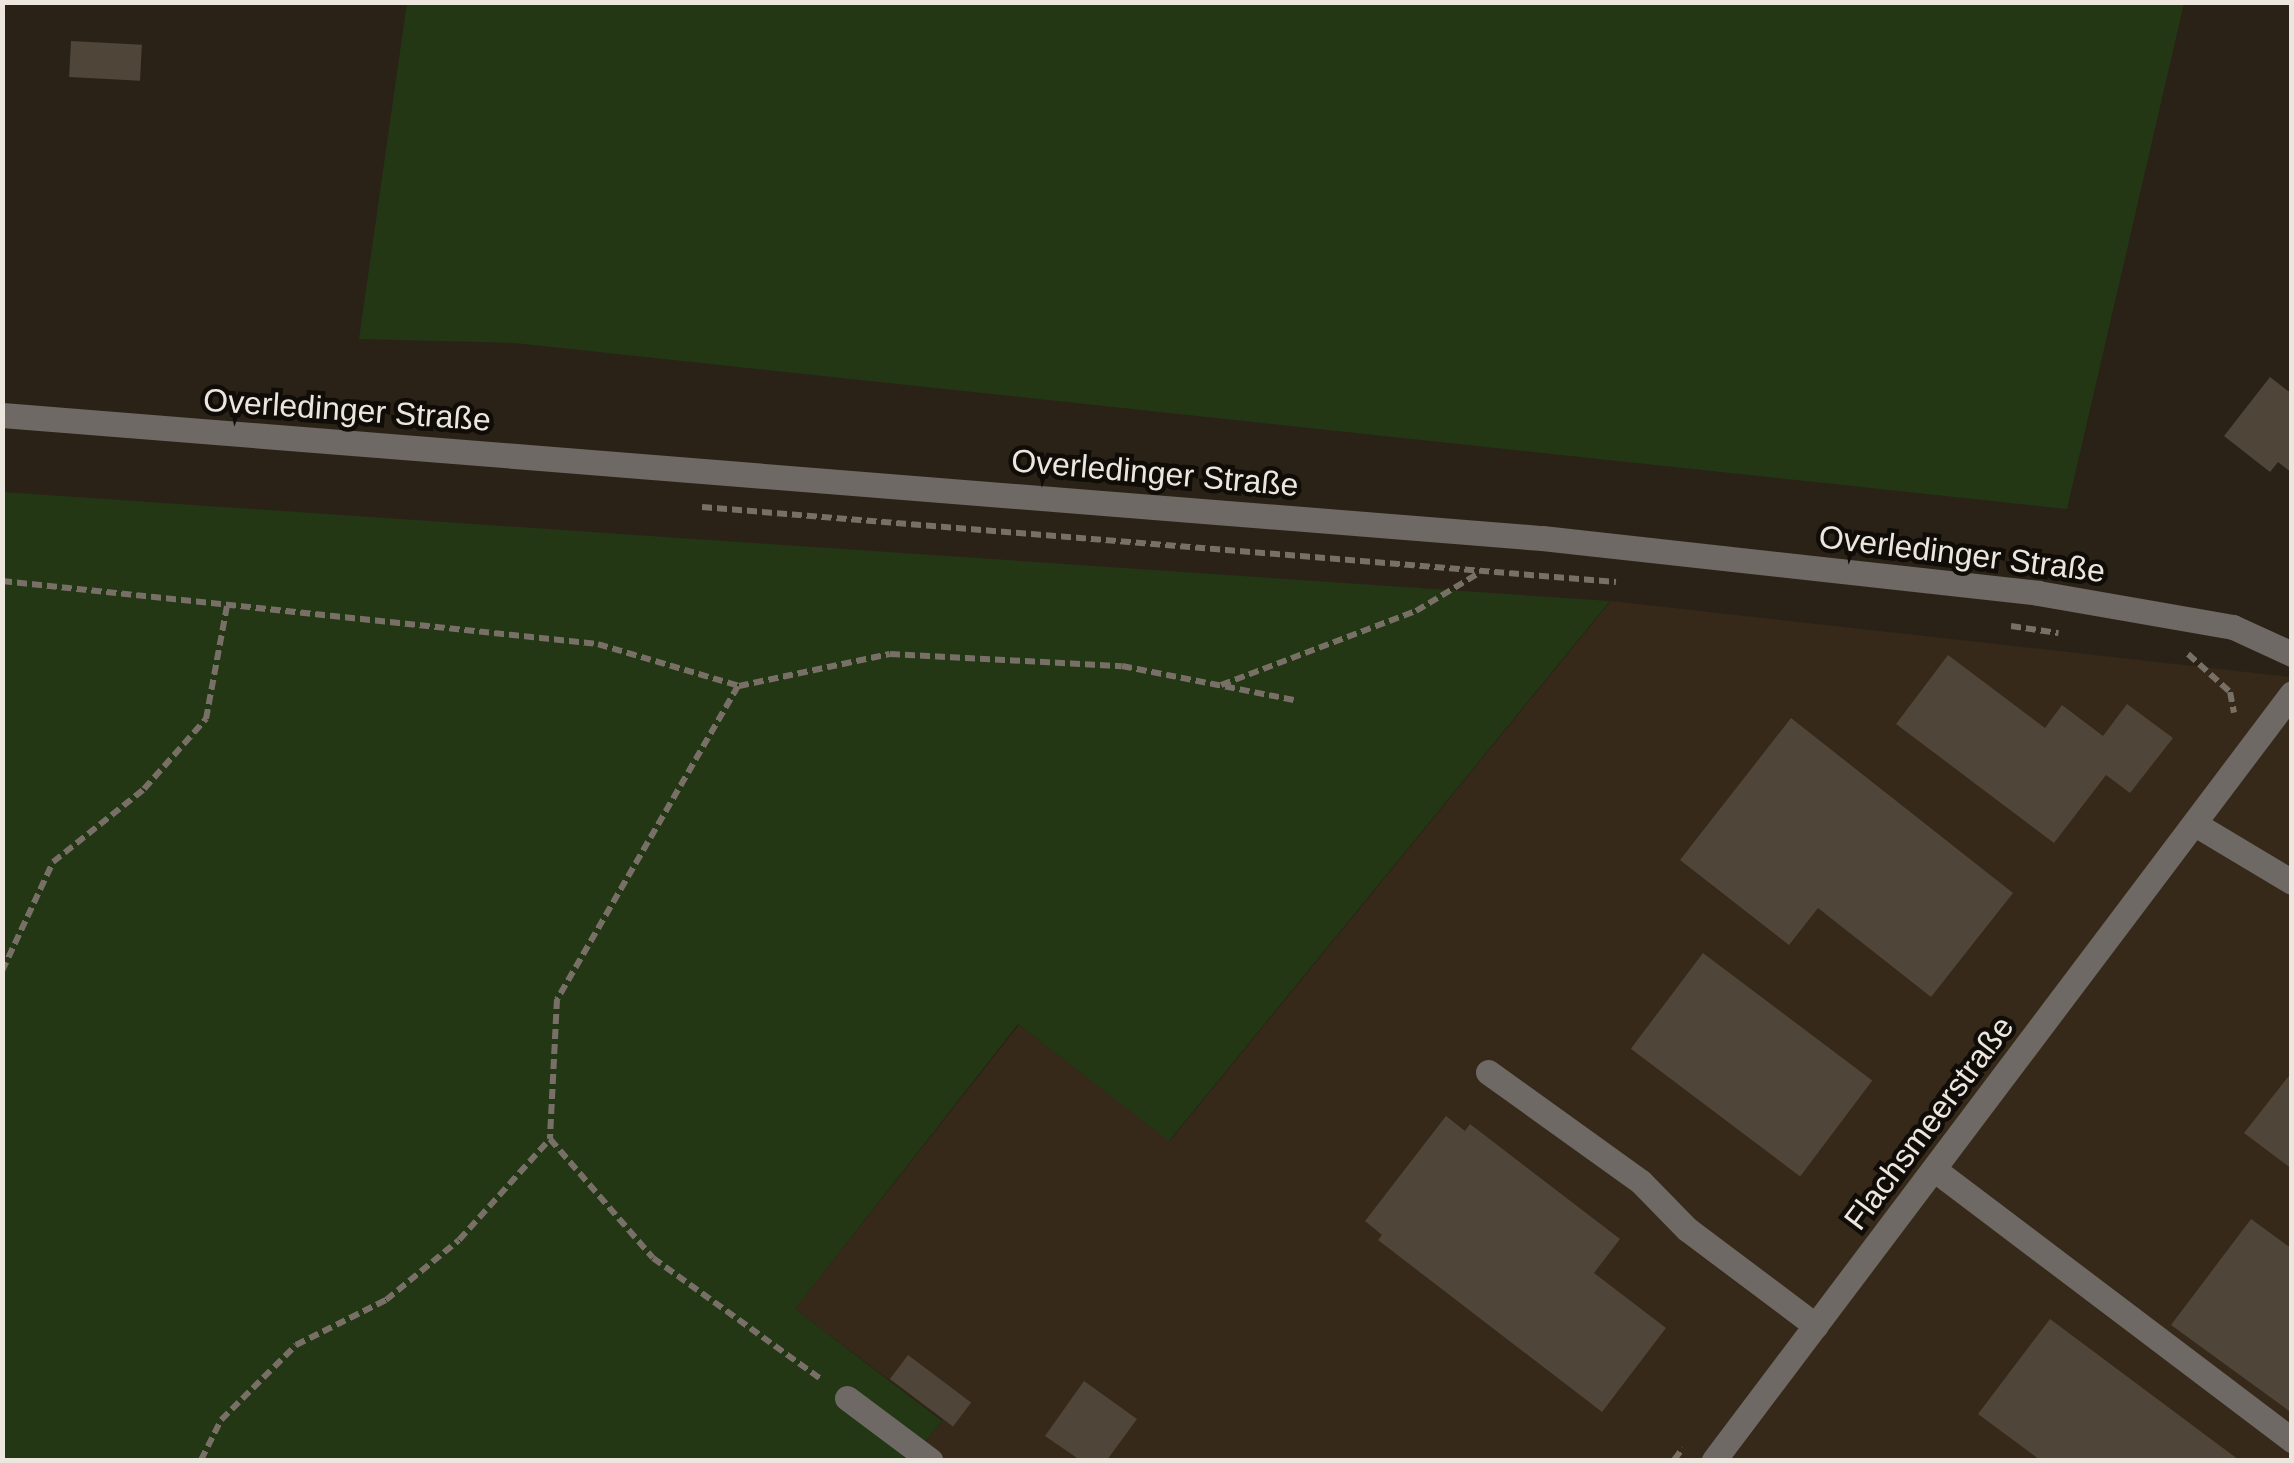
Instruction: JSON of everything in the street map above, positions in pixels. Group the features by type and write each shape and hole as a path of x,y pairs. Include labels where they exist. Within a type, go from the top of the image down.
{"street":[{"name":"Overledinger Straße","path":"2,415 1542,538 2038,593 2233,628 2292,654"},
{"name":"Flachsmeerstraße","path":"1714,1460 2292,693"},
{"path":"2196,824 2292,882"},
{"path":"1488,1072 1642,1182 1687,1229 1816,1326"},
{"path":"1935,1170 2292,1440"},
{"path":"847,1398 930,1460"}],"path":[{"path":"693,506 1480,574 1627,582"},
{"path":"1220,685 1416,611 1480,574"},
{"path":"2,581 598,644 739,686 890,654 1122,666 1294,700"},
{"path":"2,971 53,862 144,789 206,719 227,606"},
{"path":"1992,622 2065,634"},
{"path":"2171,647 2202,660 2230,692 2234,712"},
{"path":"201,1460 221,1420 296,1345 386,1300 459,1240 550,1139 556,999 739,686"},
{"path":"550,1139 653,1258 847,1398"}],"shaded area":[{"path":"1611,601 2291,677 2291,1460 911,1460 943,1420 795,1309 1019,1025 1170,1141"}],"green space":[{"path":"407,2 2184,3 2067,509 515,343 359,339"},
{"path":"2,492 1610,601 1169,1141 1018,1024 795,1309 942,1421 910,1460 3,1460"}],"building":[{"path":"71,41 142,45 140,81 69,77"},
{"path":"2270,377 2292,394 2292,473 2278,462 2270,472 2224,436"},
{"path":"1948,655 2045,728 2062,705 2103,736 2127,704 2173,738 2130,793 2106,775 2054,843 1896,724"},
{"path":"1791,718 2013,893 1931,997 1818,908 1789,945 1680,860"},
{"path":"1703,953 1872,1081 1800,1176 1631,1049"},
{"path":"2292,1072 2292,1169 2244,1133"},
{"path":"1446,1116 1465,1131 1470,1124 1620,1239 1594,1273 1666,1328 1602,1412 1378,1240 1382,1235 1365,1221"},
{"path":"2251,1219 2292,1249 2292,1413 2171,1325"},
{"path":"2050,1319 2239,1460 2040,1460 1978,1414"},
{"path":"908,1355 971,1403 953,1427 890,1379"},
{"path":"1084,1381 1137,1419 1107,1460 1080,1460 1045,1436"}]}
